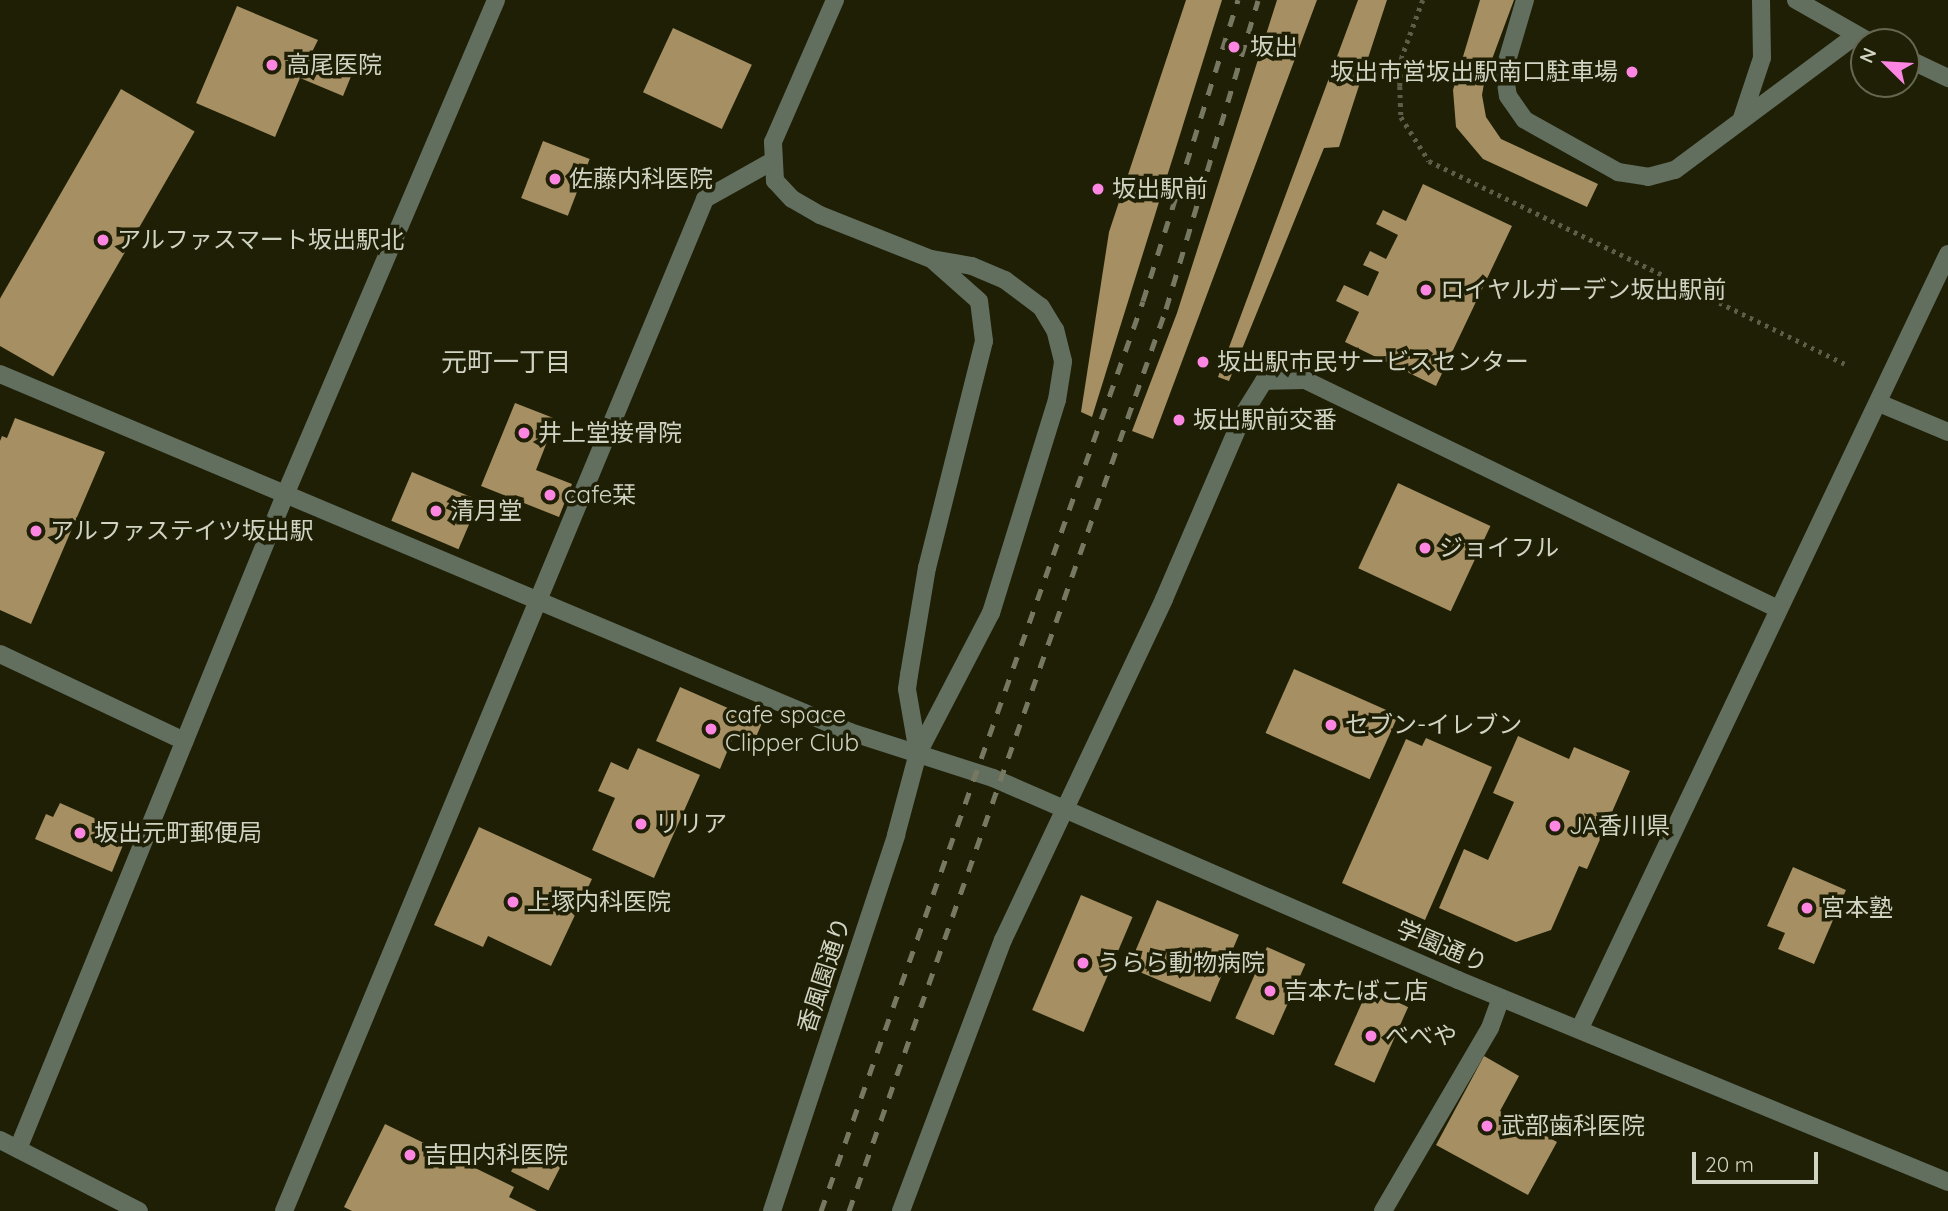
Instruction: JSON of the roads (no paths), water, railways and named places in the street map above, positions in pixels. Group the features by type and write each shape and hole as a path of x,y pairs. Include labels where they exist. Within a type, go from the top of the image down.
{"street":[{"path":"18,1149 285,495 496,0"},
{"path":"835,0 773,142 771,162 775,181 792,199 931,259 972,266 1004,280 1041,307 1055,330 1063,361 1057,400 991,612 918,753"},
{"path":"1525,0 1504,71 1508,96 1525,120 1618,172 1648,177 1675,170 1741,119 1850,48"},
{"path":"1741,119 1762,58 1760,0"},
{"path":"1796,0 1850,31"},
{"path":"1920,65 1948,78"},
{"path":"284,1211 534,601 705,199 771,162"},
{"path":"1580,1028 1948,254"},
{"path":"918,753 906,688 927,568 984,341 979,301 931,259"},
{"name":"学園通り","path":"0,374 850,732 918,753 1062,807 1501,998 1580,1028 1948,1182"},
{"path":"901,1211 1003,940 1062,807 1164,599 1244,413 1264,381 1305,380 1777,609"},
{"path":"1879,403 1948,432"},
{"path":"0,654 184,741"},
{"name":"香風園通り","path":"772,1211 896,835 918,753"},
{"path":"1383,1211 1490,1028 1501,998"},
{"path":"0,1140 139,1211"}],"railway":[{"path":"821,1211 1143,301 1238,0"},
{"path":"849,1211 1166,309 1258,0"}],"place":[{"name":"坂出","path":"1234,47"},
{"name":"高尾医院","path":"272,65"},
{"name":"坂出市営坂出駅南口駐車場","path":"1632,72"},
{"name":"佐藤内科医院","path":"555,179"},
{"name":"坂出駅前","path":"1098,189"},
{"name":"アルファスマート坂出駅北","path":"103,240"},
{"name":"ロイヤルガーデン坂出駅前","path":"1426,290"},
{"name":"坂出駅市民サービスセンター","path":"1203,362"},
{"name":"坂出駅前交番","path":"1179,420"},
{"name":"井上堂接骨院","path":"524,433"},
{"name":"cafe栞","path":"550,495"},
{"name":"清月堂","path":"436,511"},
{"name":"アルファステイツ坂出駅","path":"36,531"},
{"name":"ジョイフル","path":"1425,548"},
{"name":"セブン-イレブン","path":"1331,725"},
{"name":"cafe space Clipper Club","path":"711,729"},
{"name":"リリア","path":"641,824"},
{"name":"JA香川県","path":"1555,826"},
{"name":"坂出元町郵便局","path":"80,833"},
{"name":"上塚内科医院","path":"513,902"},
{"name":"宮本塾","path":"1807,908"},
{"name":"うらら動物病院","path":"1083,963"},
{"name":"吉本たばこ店","path":"1270,991"},
{"name":"べべや","path":"1371,1036"},
{"name":"武部歯科医院","path":"1487,1126"},
{"name":"吉田内科医院","path":"410,1155"}],"district":[{"name":"元町一丁目","path":"506,362"}]}
